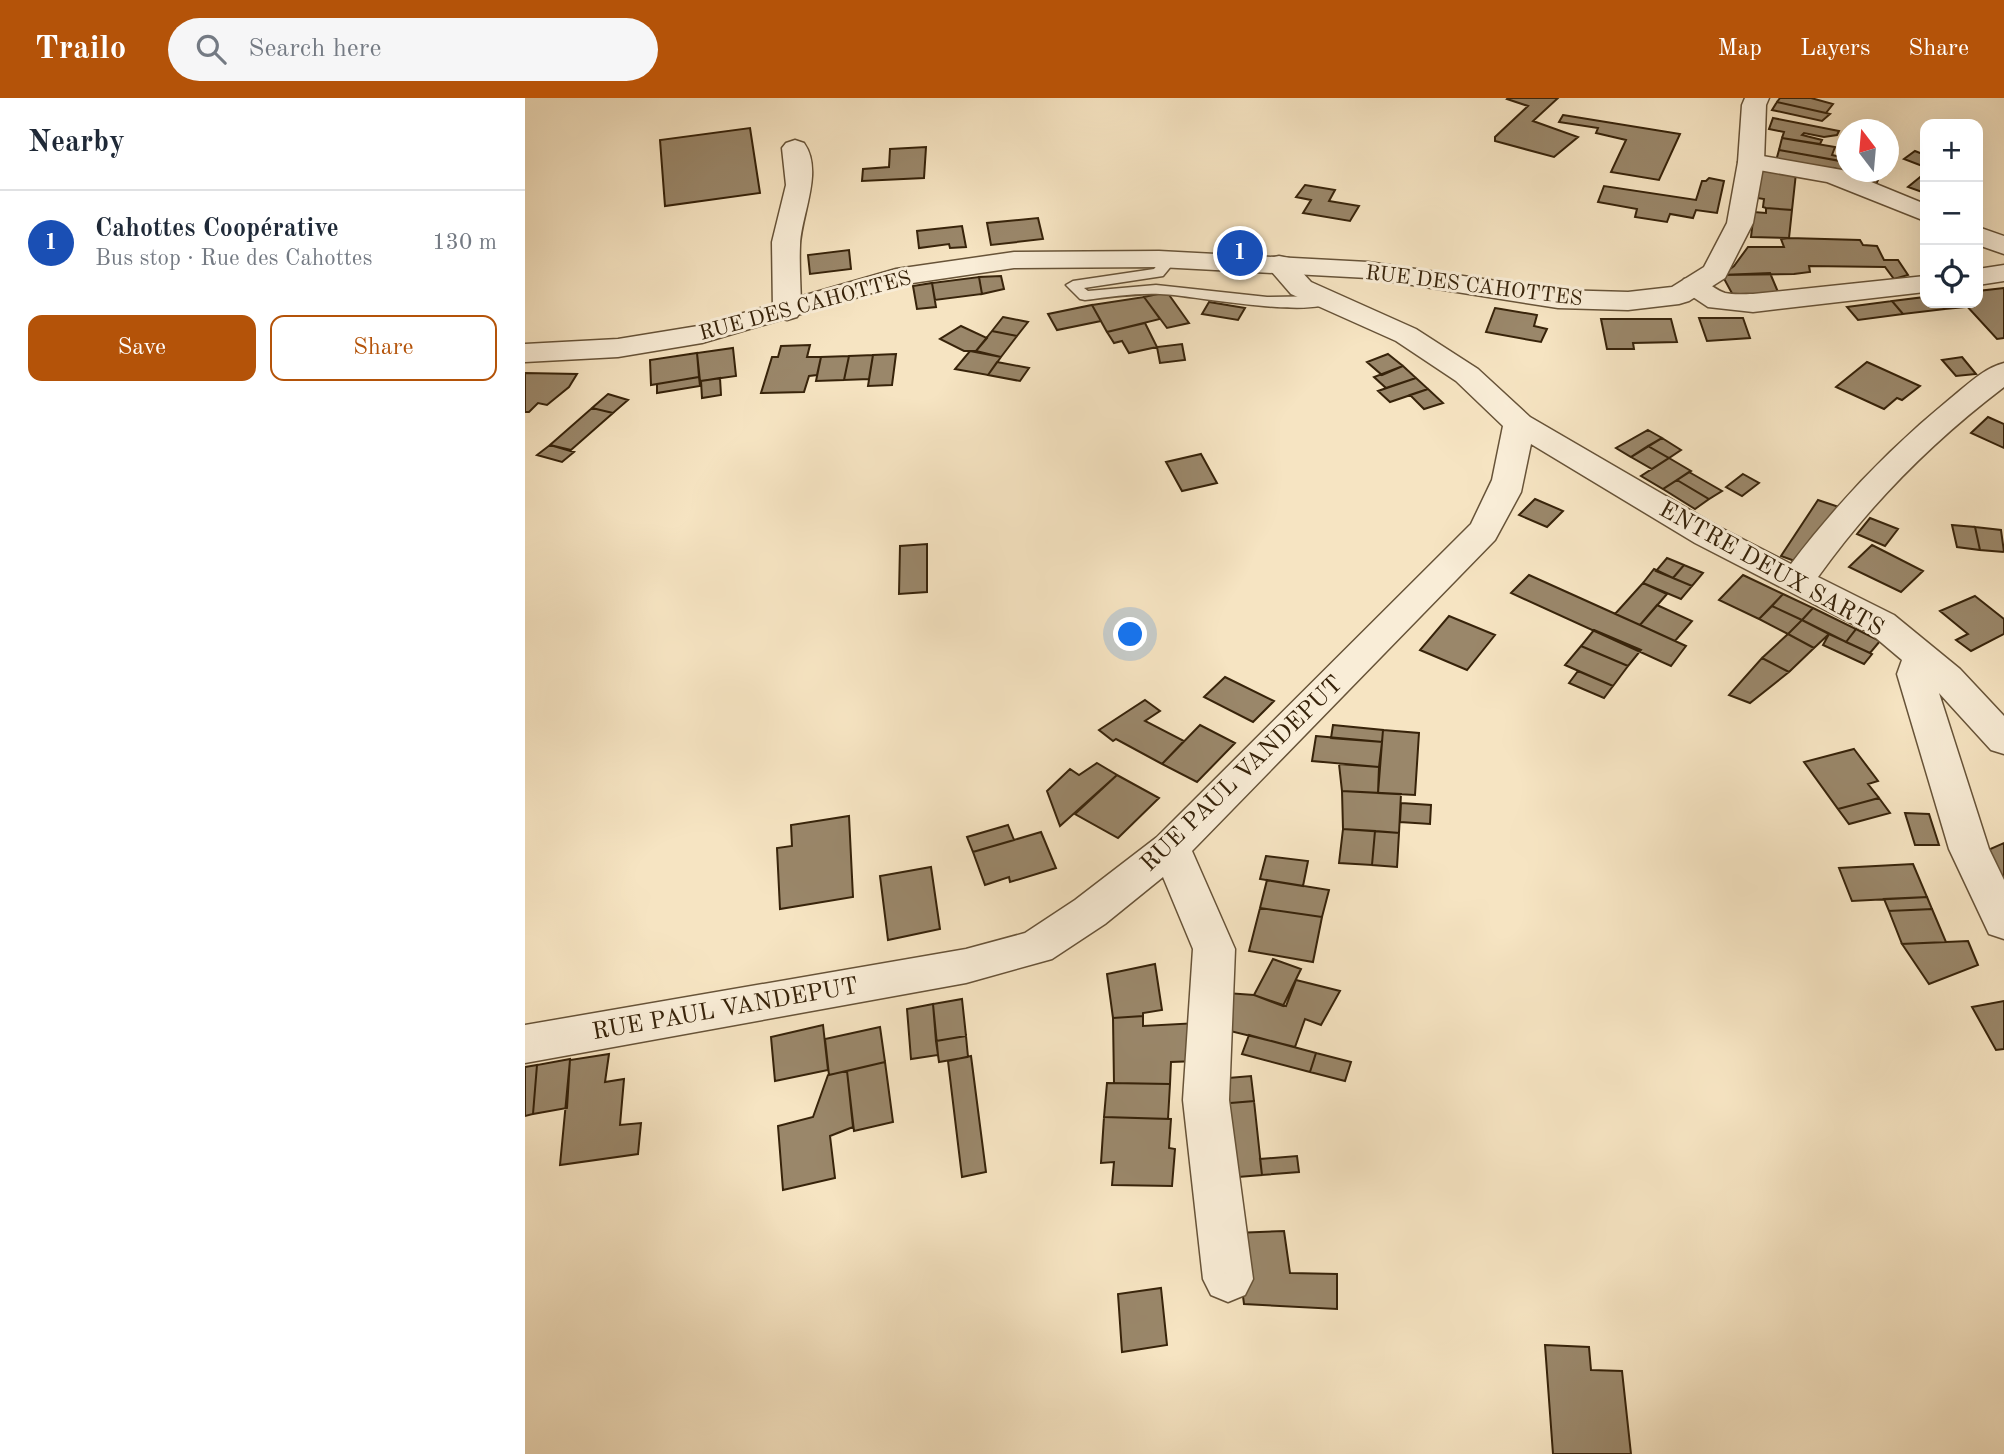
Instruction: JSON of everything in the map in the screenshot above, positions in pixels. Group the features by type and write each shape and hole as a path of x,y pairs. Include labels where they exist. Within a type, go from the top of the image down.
{"street":[{"name":"RUE DES CAHOTTES","path":"525,353 618,348 678,338 787,311 896,277 1014,260 1170,259 1368,270 1558,299 1628,301 1679,295 1715,272 1740,223 1751,162 1754,105 1758,98"},
{"path":"787,311 786,242 799,185 790,150"},
{"path":"1751,162 1833,175 1920,212"},
{"path":"1983,237 2004,246"},
{"path":"1279,264 1301,288 1406,335 1467,375 1518,424"},
{"path":"1983,276 2004,273"},
{"path":"1694,285 1718,301 1753,303 1920,285"},
{"path":"1798,579 1833,529 1885,473 1949,413 2004,372"},
{"name":"ENTRE DEUX SARTS","path":"1518,424 1707,535 1882,624 1947,678 2004,740"},
{"name":"RUE PAUL VANDEPUT","path":"525,1044 966,966 1037,947 1090,912 1171,848 1483,532 1499,509 1509,485 1518,424"},
{"path":"1921,659 1915,674 1969,849 2004,922"},
{"path":"1171,848 1214,949 1206,1100 1228,1279"}],"lane":[{"path":"1170,259 1158,273 1073,285 1085,296 1163,290 1259,302 1305,303 1328,300"}],"building":[{"path":"1508,98 1558,98 1533,121 1578,137 1554,157 1495,141 1495,137 1528,106"},
{"path":"1780,98 1811,98 1833,104 1826,113 1777,102"},
{"path":"1777,102 1830,114 1822,121 1772,110"},
{"path":"1563,115 1680,134 1659,180 1611,172 1626,140 1596,133 1598,128 1559,122"},
{"path":"1773,118 1836,130 1836,135 1802,135 1822,140 1820,144 1782,138 1784,132 1769,129"},
{"path":"750,128 760,193 665,206 660,140"},
{"path":"1782,138 1835,147 1832,155 1836,156 1836,160 1779,150"},
{"path":"926,147 924,178 862,181 863,169 889,167 890,149"},
{"path":"1779,150 1836,160 1836,169 1831,172 1776,161"},
{"path":"1915,151 1920,153 1920,165 1904,159"},
{"path":"1770,168 1796,173 1792,210 1763,207 1764,199 1757,198 1761,171"},
{"path":"1920,177 1920,191 1908,187"},
{"path":"1709,178 1724,181 1717,213 1696,210 1693,218 1670,214 1667,222 1635,217 1637,209 1598,202 1604,186 1696,200 1702,181"},
{"path":"1305,185 1335,190 1329,201 1359,206 1350,221 1303,213 1311,200 1296,197"},
{"path":"1766,208 1792,210 1789,238 1751,237 1754,212 1766,213"},
{"path":"1038,218 1043,239 991,245 987,223"},
{"path":"962,226 966,247 950,248 949,244 919,248 917,231"},
{"path":"1781,239 1860,240 1863,245 1877,246 1884,260 1898,260 1908,275 1894,279 1885,267 1809,266 1810,272 1794,274 1722,275 1734,266 1748,247 1784,247"},
{"path":"849,250 851,269 810,274 808,255"},
{"path":"1770,273 1778,292 1734,297 1722,275"},
{"path":"1001,276 1004,289 982,294 979,277"},
{"path":"979,277 982,294 935,300 932,283"},
{"path":"932,283 936,307 917,309 913,286"},
{"path":"2004,288 2004,338 1997,339 1969,308 1983,308 1983,290"},
{"path":"1167,292 1189,323 1167,328 1144,297"},
{"path":"1144,297 1160,319 1107,332 1092,305"},
{"path":"1920,298 1920,308 1945,309 1903,314 1892,301"},
{"path":"1892,301 1903,314 1858,320 1847,307"},
{"path":"1209,302 1245,308 1238,320 1202,314"},
{"path":"1092,305 1101,321 1057,330 1048,314"},
{"path":"1495,308 1537,315 1534,326 1547,329 1541,342 1486,332"},
{"path":"1003,317 1028,322 1017,336 992,331"},
{"path":"1699,318 1743,318 1750,338 1707,341"},
{"path":"1601,319 1671,319 1677,342 1633,343 1634,349 1607,349"},
{"path":"1145,323 1157,347 1129,353 1122,341 1114,343 1107,332"},
{"path":"961,326 987,338 976,351 964,351 940,339"},
{"path":"992,331 1017,336 1001,357 976,351"},
{"path":"1182,344 1185,360 1160,363 1157,347"},
{"path":"810,345 807,357 821,357 817,375 809,376 804,392 761,393 772,357 778,357 781,346"},
{"path":"733,348 736,376 700,381 697,353"},
{"path":"970,351 1001,357 988,375 955,369"},
{"path":"697,353 699,377 651,385 650,360"},
{"path":"896,354 892,385 868,386 873,355"},
{"path":"1388,354 1403,366 1382,375 1367,362"},
{"path":"873,355 869,379 844,380 849,356"},
{"path":"849,356 844,380 816,381 821,357"},
{"path":"1962,357 1976,374 1956,376 1942,360"},
{"path":"997,362 1029,368 1020,381 988,375"},
{"path":"1867,362 1920,386 1902,400 1897,398 1884,409 1836,387"},
{"path":"1403,366 1416,378 1386,388 1374,377"},
{"path":"525,373 577,374 569,387 547,405 538,403 529,412 525,412"},
{"path":"699,377 700,386 657,393 657,384"},
{"path":"720,378 721,395 702,398 701,381"},
{"path":"1416,378 1428,389 1390,402 1378,391"},
{"path":"1428,389 1443,403 1424,409 1410,395"},
{"path":"608,394 628,400 613,413 592,408"},
{"path":"592,408 613,413 571,450 550,445"},
{"path":"1988,417 2004,424 2004,448 1971,433"},
{"path":"1648,430 1662,438 1631,457 1616,448"},
{"path":"1662,438 1681,450 1669,458 1648,446"},
{"path":"550,445 574,452 562,462 537,455"},
{"path":"1648,446 1669,458 1652,469 1631,457"},
{"path":"1201,454 1217,483 1182,491 1166,462"},
{"path":"1669,458 1691,471 1663,489 1641,476"},
{"path":"1689,472 1722,491 1709,499 1677,480"},
{"path":"1743,474 1759,483 1742,496 1726,487"},
{"path":"1677,480 1709,499 1695,509 1663,489"},
{"path":"1535,499 1563,511 1547,527 1519,515"},
{"path":"1818,500 1839,507 1803,564 1781,556"},
{"path":"1870,518 1898,529 1885,546 1857,534"},
{"path":"1952,525 1975,527 1980,550 1957,547"},
{"path":"1975,527 2001,530 2004,552 1980,550"},
{"path":"927,544 927,592 899,594 900,546"},
{"path":"1872,545 1923,571 1901,592 1849,567"},
{"path":"1667,558 1684,565 1673,578 1656,571"},
{"path":"1684,565 1703,573 1692,586 1673,578"},
{"path":"1654,569 1692,586 1681,599 1643,583"},
{"path":"1529,575 1686,646 1671,666 1511,593"},
{"path":"1743,575 1783,594 1759,619 1719,600"},
{"path":"1643,583 1667,594 1640,625 1615,614"},
{"path":"1783,594 1813,608 1802,620 1772,606"},
{"path":"1975,596 2004,619 2004,634 1971,651 1956,640 1968,634 1940,611"},
{"path":"1657,605 1692,621 1675,641 1640,625"},
{"path":"1772,606 1802,620 1788,634 1759,619"},
{"path":"1813,608 1856,629 1846,642 1802,620"},
{"path":"1449,616 1495,635 1467,670 1420,650"},
{"path":"1802,620 1829,634 1814,648 1788,634"},
{"path":"1856,629 1880,641 1870,653 1846,642"},
{"path":"1594,630 1641,650 1628,666 1581,646"},
{"path":"1788,634 1814,648 1789,672 1762,658"},
{"path":"1829,634 1872,654 1864,664 1823,645"},
{"path":"1581,646 1628,666 1613,686 1565,665"},
{"path":"1762,658 1789,672 1750,703 1729,695"},
{"path":"1578,671 1613,686 1604,698 1569,683"},
{"path":"1225,677 1274,701 1253,722 1204,697"},
{"path":"1145,700 1160,711 1145,721 1184,741 1162,764 1116,739 1113,741 1099,730"},
{"path":"1200,725 1235,743 1197,782 1162,764"},
{"path":"1333,725 1383,730 1382,742 1331,738"},
{"path":"1383,730 1419,733 1415,795 1378,793"},
{"path":"1316,736 1382,742 1379,767 1312,761"},
{"path":"1854,749 1878,781 1868,784 1879,798 1838,809 1804,762"},
{"path":"1097,763 1117,775 1060,826 1047,791 1070,769 1079,775"},
{"path":"1339,764 1379,767 1378,793 1342,791"},
{"path":"1117,775 1159,798 1118,838 1075,814"},
{"path":"1342,791 1401,794 1399,833 1343,829"},
{"path":"1879,798 1890,813 1849,824 1838,809"},
{"path":"1401,803 1431,805 1430,824 1400,822"},
{"path":"1905,813 1929,814 1939,845 1915,845"},
{"path":"849,816 853,897 780,909 777,848 792,846 791,825"},
{"path":"1008,825 1014,840 973,852 967,837"},
{"path":"1343,829 1375,831 1372,865 1339,863"},
{"path":"1375,831 1399,833 1397,867 1372,865"},
{"path":"1041,832 1056,868 1010,882 1009,877 985,885 973,852"},
{"path":"2004,843 2004,885 1988,850"},
{"path":"1266,856 1308,861 1303,886 1260,879"},
{"path":"1913,864 1927,897 1852,901 1839,868"},
{"path":"931,867 940,929 888,940 880,876"},
{"path":"1267,880 1329,890 1322,917 1260,908"},
{"path":"1927,897 1932,909 1889,911 1884,899"},
{"path":"1260,908 1322,917 1313,962 1249,951"},
{"path":"1932,909 1946,942 1902,944 1889,911"},
{"path":"1968,941 1978,965 1929,984 1902,944"},
{"path":"1273,959 1301,969 1283,1006 1254,995"},
{"path":"1155,964 1162,1010 1143,1013 1143,1016 1113,1018 1107,974"},
{"path":"1296,980 1340,991 1321,1025 1305,1019 1295,1047 1222,1029 1227,993 1254,995 1286,1006"},
{"path":"962,999 966,1036 936,1041 933,1004"},
{"path":"2004,1001 2004,1049 1996,1050 1972,1007"},
{"path":"933,1004 938,1055 911,1059 907,1009"},
{"path":"1143,1016 1143,1026 1198,1023 1198,1061 1171,1062 1170,1084 1114,1083 1113,1018"},
{"path":"823,1025 828,1070 775,1081 771,1037"},
{"path":"880,1027 885,1062 829,1075 825,1039"},
{"path":"1249,1035 1316,1053 1310,1072 1242,1054"},
{"path":"966,1036 968,1057 939,1062 936,1041"},
{"path":"1316,1053 1351,1062 1345,1081 1310,1072"},
{"path":"609,1054 605,1082 624,1079 620,1125 641,1123 638,1154 560,1165 570,1060"},
{"path":"971,1056 986,1172 962,1177 948,1061"},
{"path":"570,1059 567,1108 533,1114 537,1065"},
{"path":"885,1062 893,1122 854,1131 847,1071"},
{"path":"537,1065 533,1114 525,1116 525,1067"},
{"path":"847,1071 853,1127 830,1136 835,1178 783,1190 778,1126 813,1117 828,1075"},
{"path":"1251,1076 1254,1101 1219,1104 1217,1079"},
{"path":"1107,1083 1170,1084 1168,1119 1104,1117"},
{"path":"1254,1101 1262,1175 1226,1178 1219,1104"},
{"path":"1104,1117 1171,1119 1169,1148 1175,1149 1172,1186 1112,1185 1114,1162 1101,1163"},
{"path":"1297,1156 1299,1172 1262,1175 1260,1159"},
{"path":"1284,1231 1290,1273 1337,1274 1337,1309 1244,1304 1235,1233"},
{"path":"1161,1288 1167,1345 1122,1352 1118,1294"},
{"path":"1545,1345 1589,1347 1591,1370 1622,1371 1631,1454 1553,1454"}],"place":[{"name":"Cahottes Coopérative","path":"1240,253"}]}
